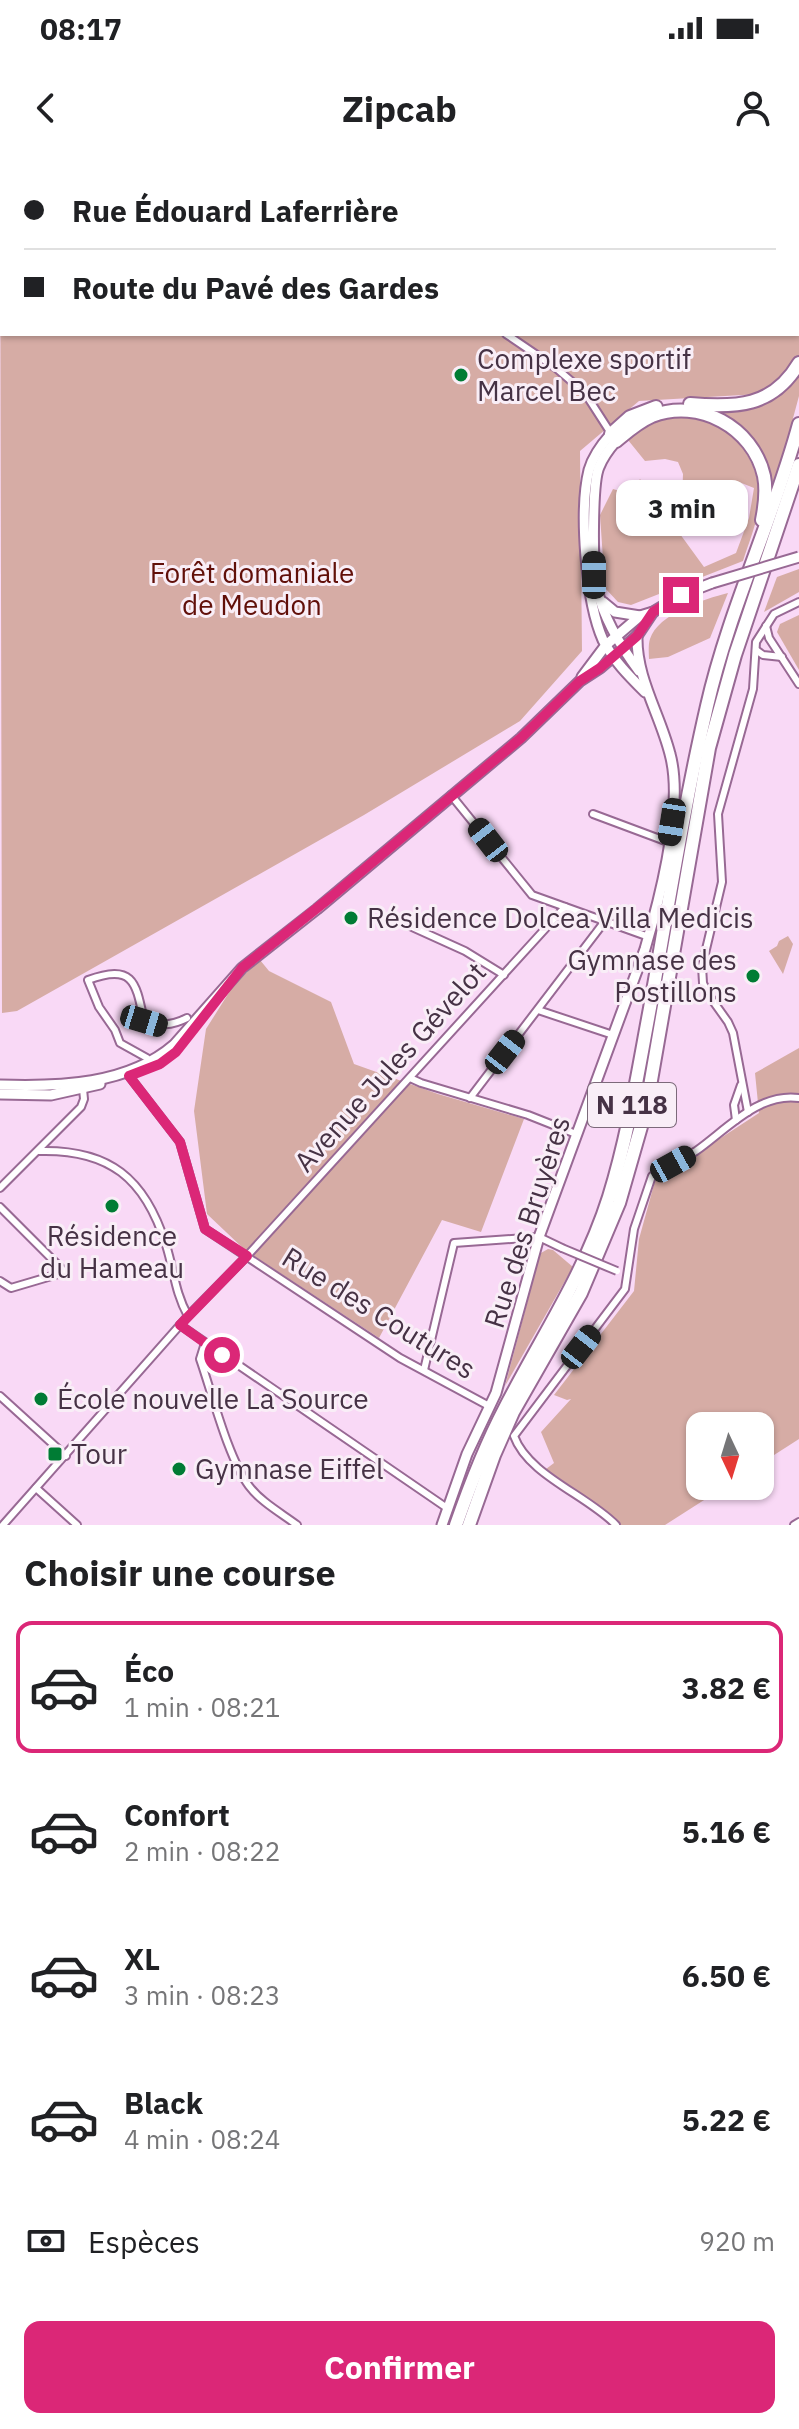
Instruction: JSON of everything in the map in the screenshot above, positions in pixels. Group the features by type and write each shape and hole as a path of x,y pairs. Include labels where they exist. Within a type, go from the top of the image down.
{"highway":[{"path":"613,437 630,417 661,405 722,407 754,402 781,386 799,363"},
{"path":"613,437 647,418 672,411 708,415 725,422 740,434 759,460 766,491 761,525 752,548 753,561"},
{"name":"N 118","path":"456,1525 483,1451 570,1291 594,1242 609,1196 632,1104 692,773 720,655 780,488 799,424"},
{"name":"N 118","path":"469,1525 513,1412 581,1293 619,1203 646,1109 709,748 735,655 799,465"},
{"path":"787,503 799,494"}],"street":[{"path":"509,336 556,368 585,393 613,437"},
{"name":"Rue des Bruyères","path":"613,437 598,469 593,492 594,575 600,600 622,649 641,674"},
{"name":"Rue des Bruyères","path":"613,437 595,455 584,494 590,598 594,617 613,658 650,697"},
{"path":"580,681 606,645 640,616 712,583 799,557"},
{"path":"600,600 615,612 640,616"},
{"path":"748,1112 733,1033 708,994 703,983 702,966 722,882 718,814 753,689 756,642 774,614 799,602"},
{"path":"0,1085 102,1079 131,1073 162,1056 231,979 521,738 580,681 613,658 637,636 653,612"},
{"path":"756,665 772,651 766,626"},
{"name":"Rue des Bruyères","path":"442,1525 467,1454 505,1367 539,1237 655,917 675,801 673,768 641,674 637,636"},
{"path":"761,638 771,642 799,684"},
{"path":"756,650 760,654 783,657"},
{"path":"451,795 532,895 649,937"},
{"path":"593,814 668,842"},
{"name":"Avenue Jules Gévelot","path":"3,1525 188,1316 247,1256 565,907"},
{"path":"470,1098 605,921"},
{"path":"412,927 465,951 504,975"},
{"path":"149,1062 120,1043 99,1007 88,980 104,974 126,976 136,985 144,1021 160,1026 187,1018"},
{"path":"0,1094 51,1095 83,1089 160,1064 176,1052 231,979"},
{"path":"538,1010 613,1035"},
{"name":"Rue des Coutures","path":"131,1073 180,1142 205,1229 400,1358 489,1406"},
{"path":"410,1078 528,1115 576,1134"},
{"path":"736,1120 734,1105 742,1078"},
{"path":"0,1188 81,1107 83,1089"},
{"path":"616,1525 595,1506 537,1467 518,1446 514,1436 625,1289 634,1229 652,1176 693,1153 748,1112 771,1100 799,1098"},
{"path":"39,1151 71,1151 94,1157 111,1164 131,1182 155,1217 166,1245 178,1295 188,1316"},
{"path":"0,1207 65,1272 11,1288 0,1281"},
{"path":"424,1370 454,1243 539,1237 627,1276"},
{"path":"180,1325 447,1508"},
{"path":"205,1343 200,1359 234,1457 248,1485 261,1499 297,1525"},
{"path":"0,1396 66,1456"},
{"path":"36,1488 77,1525"}],"green space":[{"name":"Forêt domaniale de Meudon","path":"0,336 799,336 799,396 771,500 765,466 755,445 739,429 709,411 744,408 777,393 639,401 580,451 582,651 520,721 364,815 17,1011 2,1013"},
{"path":"681,417 704,419 720,426 741,445 755,470 760,498 743,561 631,605 618,602 605,588 600,515 613,489 623,492 633,490 640,479 704,567 736,553 749,518 754,488 739,482 704,510 711,521 706,527 701,527 682,500 683,474 678,462 665,459 645,461 628,440 631,432 654,421"},
{"path":"799,569 799,592 764,612 777,577"},
{"path":"728,593 710,638 668,657 649,659 650,639 662,622 695,604"},
{"path":"799,615 799,670 777,632 780,624"},
{"path":"788,936 793,944 783,974 769,951"},
{"path":"260,960 269,971 331,1002 354,1064 438,1094 524,1119 481,1232 442,1220 379,1338 245,1250 207,1214 194,1111 206,1029 235,983"},
{"path":"799,1048 799,1439 774,1455 774,1412 686,1412 686,1500 704,1500 665,1525 618,1525 592,1501 546,1469 554,1463 541,1432 571,1399 554,1395 634,1291 639,1239 655,1181 759,1113 755,1073"},
{"path":"548,1249 573,1267 505,1386 539,1258"}],"place":[{"name":"Complexe sportif Marcel Bec","path":"461,375"},
{"name":"Résidence Dolcea Villa Medicis","path":"351,918"},
{"name":"Gymnase des Postillons","path":"753,976"},
{"name":"Résidence du Hameau","path":"112,1206"},
{"name":"École nouvelle La Source","path":"41,1399"},
{"name":"Tour","path":"55,1454"},
{"name":"Gymnase Eiffel","path":"179,1469"}],"route":[{"path":"222,1355 180,1325 247,1256 205,1229 180,1142 129,1076 160,1064 176,1052 242,968 521,738 580,681 637,636 653,612 681,595"}]}
